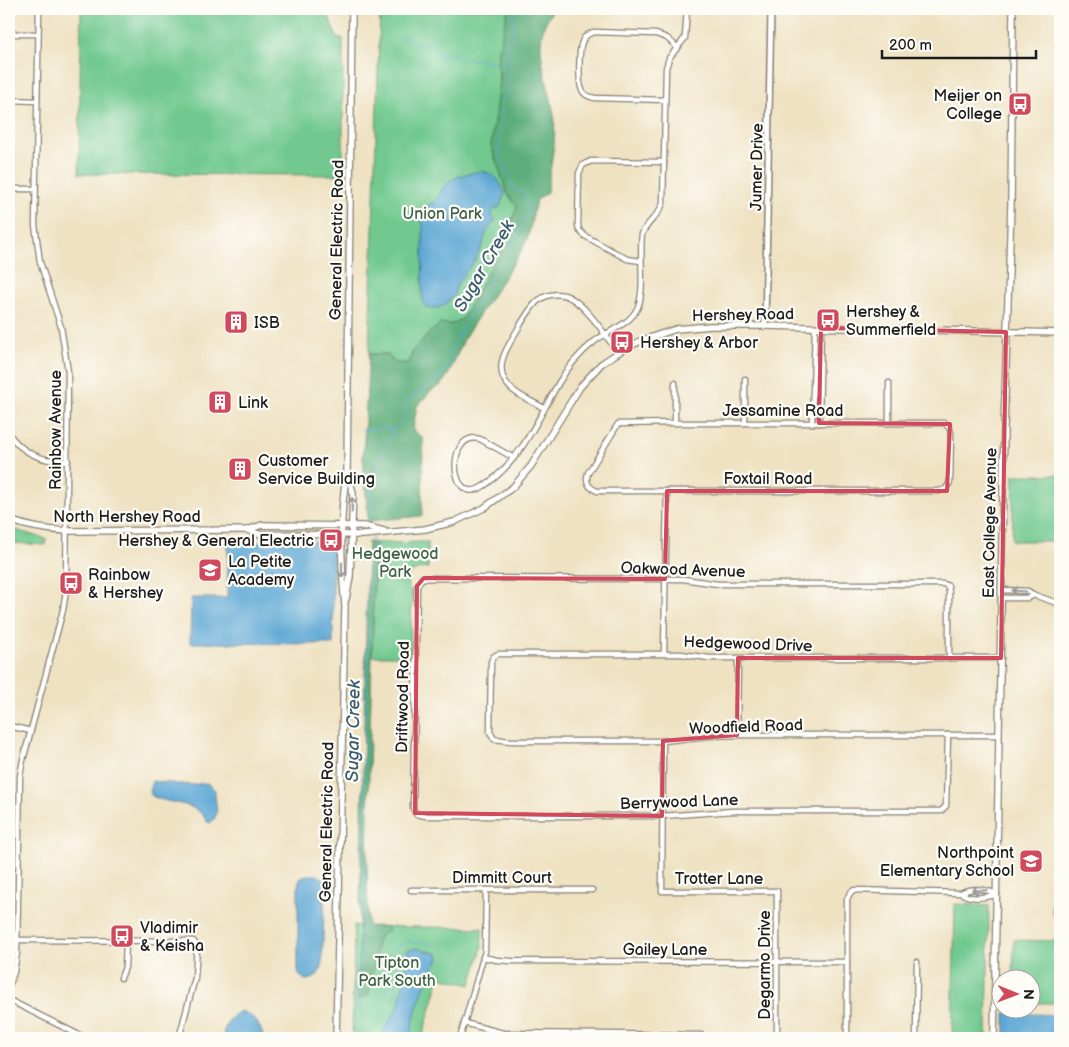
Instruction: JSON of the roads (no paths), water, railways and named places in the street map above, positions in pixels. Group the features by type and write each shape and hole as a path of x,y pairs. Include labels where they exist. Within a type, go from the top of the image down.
{"main road":[{"name":"General Electric Road","path":"336,1038 345,606 342,578 343,492 347,472 352,9"},
{"name":"East College Avenue","path":"994,1038 1006,332 1011,204 1014,9"},
{"name":"Hershey Road","path":"343,535 425,529 454,522 484,508 513,487 531,466 580,387 601,364 643,340 676,329 711,326 765,326 1060,333"},
{"name":"General Electric Road","path":"345,606 350,577 352,535 352,492 347,472"},
{"name":"North Hershey Road","path":"9,520 45,530 67,531 247,530 262,525 352,526"},
{"name":"Hershey Road","path":"352,526 364,526 388,532"},
{"name":"North Hershey Road","path":"247,530 259,534 343,535"}],"street":[{"name":"Rainbow Avenue","path":"9,986 14,972 17,940 20,776 65,599 69,397 66,353 57,313 40,262 36,241 36,100 39,9"},
{"path":"514,458 480,439 470,438 462,443 458,452 457,480 467,490 477,490 494,479 514,458 525,443 559,382 574,361 594,342 629,320 637,309 641,298 642,234 647,225 659,213 663,203 667,63 686,33 687,9"},
{"name":"Jumer Drive","path":"765,326 771,9"},
{"path":"665,100 594,98 587,96 580,85 581,44 585,36 594,32 656,34 667,38 678,48"},
{"path":"9,34 38,34"},
{"path":"9,100 36,100"},
{"path":"641,261 627,259 582,233 578,225 579,173 583,165 591,161 664,162"},
{"path":"9,189 35,189"},
{"path":"544,408 510,389 502,372 504,355 540,299 552,295 564,295 570,298 598,325 618,353"},
{"path":"812,423 813,369 818,328"},
{"path":"818,328 820,369 819,423"},
{"path":"813,369 820,369"},
{"path":"745,379 745,423"},
{"path":"888,382 889,423"},
{"path":"675,383 675,422"},
{"name":"Jessamine Road","path":"591,488 586,479 588,473 618,424 675,422 941,423 948,425 951,434 950,482 946,489"},
{"path":"9,434 22,449 33,455 54,462 68,462"},
{"name":"Foxtail Road","path":"591,488 597,491 940,491 946,489"},
{"path":"664,654 667,491"},
{"name":"Oakwood Avenue","path":"419,581 422,578 683,579 718,584 944,584 948,586 949,592 949,658"},
{"name":"Driftwood Road","path":"415,813 412,808 417,586 419,581"},
{"path":"1002,590 1028,591 1060,604"},
{"path":"1002,598 1028,598 1034,595"},
{"name":"Hedgewood Drive","path":"493,739 490,732 491,662 494,656 509,653 664,654 738,658 1001,658"},
{"path":"737,735 738,658"},
{"path":"1059,697 1060,686"},
{"path":"9,726 31,731"},
{"name":"Woodfield Road","path":"493,739 511,741 663,741 737,735 999,735"},
{"name":"Berrywood Lane","path":"415,813 426,816 662,816 726,811 934,811 945,809 948,735"},
{"path":"662,816 663,741"},
{"name":"Trotter Lane","path":"662,816 662,890 777,891"},
{"name":"Dimmitt Court","path":"412,890 592,890"},
{"path":"460,1038 486,942 486,890"},
{"path":"847,1038 847,900 850,893 854,890 961,893 967,897 987,897 997,894"},
{"name":"Degarmo Drive","path":"777,891 777,1038"},
{"path":"17,940 190,941 195,943 197,950 196,978 179,1038"},
{"path":"121,978 125,968 126,940"},
{"name":"Gailey Lane","path":"483,957 510,961 847,962"},
{"path":"916,1038 917,962"},
{"path":"9,1000 85,1038"},
{"path":"464,1023 503,1033 703,1037"}],"water":[{"path":"481,171 496,178 505,193 499,208 493,209 492,216 495,221 486,232 483,244 475,260 457,284 454,295 446,304 438,308 427,308 423,303 422,294 423,227 421,216 423,208 436,201 448,182 459,176"},
{"path":"333,541 333,644 190,643 191,598 227,598 228,542"},
{"path":"152,781 190,785 207,783 215,790 217,812 214,820 210,823 207,822 204,816 195,809 152,796 149,791"},
{"path":"306,875 317,875 324,879 325,884 322,967 315,977 305,980 299,975 298,969 298,885 300,879"},
{"path":"417,948 438,954 439,959 428,976 416,1011 410,1038 379,1038 398,1008 408,960 408,950"},
{"path":"241,1011 256,1021 264,1038 223,1038 224,1029 228,1022"},
{"path":"1042,1014 1060,1015 1060,1038 1005,1038 1005,1020 1042,1020"}],"waterway":[{"name":"Sugar Creek","path":"372,525 370,481 394,430 404,421 407,401 447,370 452,363 449,352 470,315 486,292 493,276 505,260 525,220 528,208 524,193 514,189 500,157 499,144 503,102 510,83 507,44 513,34 513,9"},
{"path":"399,36 415,42 430,43 433,45 436,53 440,55 449,54 467,59 508,62"},
{"name":"Sugar Creek","path":"362,430 385,428 393,430"},
{"name":"Sugar Creek","path":"362,1038 359,964 364,887 362,850 367,827 368,804 364,795 363,784 368,630 365,614 372,537"},
{"path":"386,996 389,954 393,949 405,941 434,944"},
{"path":"393,1002 403,953 407,952"}],"place":[{"name":"Meijer on College","path":"1020,104"},
{"name":"Hershey & Summerfield","path":"828,320"},
{"name":"ISB","path":"236,322"},
{"name":"Hershey & Arbor","path":"622,342"},
{"name":"Link","path":"220,402"},
{"name":"Customer Service Building","path":"240,469"},
{"name":"Hershey & General Electric","path":"331,540"},
{"name":"La Petite Academy","path":"210,570"},
{"name":"Rainbow & Hershey","path":"71,583"},
{"name":"Northpoint Elementary School","path":"1031,861"},
{"name":"Vladimir & Keisha","path":"122,936"}],"park label":[{"name":"Union Park","path":"442,213"},
{"name":"Hedgewood Park","path":"395,562"},
{"name":"Tipton Park South","path":"397,971"}]}
